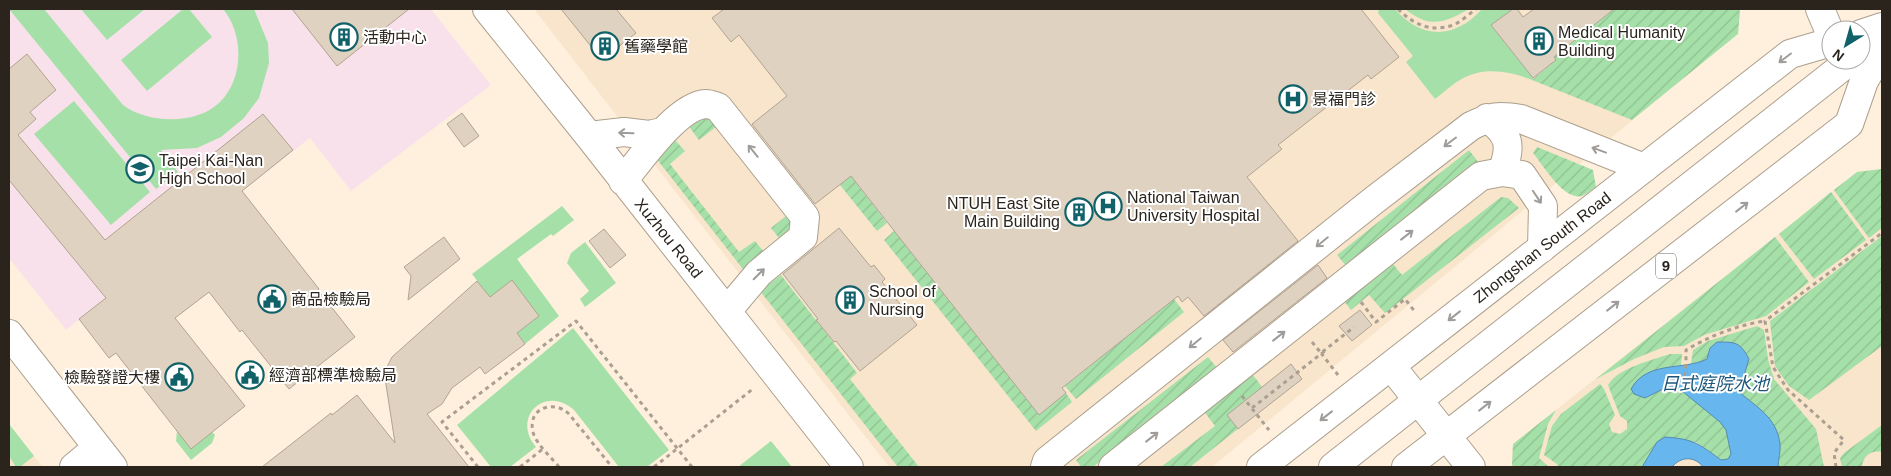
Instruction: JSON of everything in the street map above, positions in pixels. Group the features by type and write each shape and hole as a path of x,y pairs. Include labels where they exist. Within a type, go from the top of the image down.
{"main road":[{"name":"Xuzhou Road","path":"487,9 849,467"},
{"name":"Zhongshan South Road","path":"1871,47 1882,35"},
{"name":"Zhongshan South Road","path":"1871,56 1882,50"},
{"name":"Zhongshan South Road","path":"1261,467 1790,54 1821,59"},
{"name":"Zhongshan South Road","path":"1333,467 1848,70"},
{"name":"Zhongshan South Road","path":"1406,467 1849,124 1854,70"},
{"path":"623,181 662,132 691,109 706,104 718,107 806,217 803,237 759,273 727,311"},
{"path":"1045,467 1047,461 1373,201 1471,126 1487,118 1504,116 1521,119 1644,168"},
{"path":"1487,118 1502,128 1508,142 1508,158 1502,172"},
{"path":"589,136 624,132 649,135 662,132"},
{"path":"1113,467 1481,176 1502,172 1522,175 1543,206 1542,248"},
{"path":"9,334 105,457 74,467"},
{"path":"1391,366 1472,467"}],"path":[{"path":"1398,9 1410,20 1431,28 1454,25 1476,9"},
{"path":"1682,392 1686,350 1707,337 1765,321 1882,233"},
{"path":"1360,300 1376,322 1405,299 1416,314"},
{"path":"478,467 442,422 576,321 692,467"},
{"path":"1765,321 1773,367 1788,390 1844,440 1834,453 1836,467"},
{"path":"1321,353 1354,327 1337,340"},
{"path":"1310,339 1338,376"},
{"path":"1252,408 1326,350"},
{"path":"654,467 757,386"},
{"path":"1240,394 1270,430"},
{"path":"559,467 533,433 534,419 543,408 557,406 564,409 612,467"},
{"path":"520,467 544,448"}],"shaded area":[{"name":"Taipei Kai-Nan High School","path":"9,9 431,9 491,85 351,191 310,138 66,330 9,258"},
{"name":"National Taiwan University Hospital","path":"534,9 1738,9 1740,11 1737,34 1212,467 889,467"},
{"path":"1882,169 1882,467 1514,467 1512,465 1513,444 1857,172"},
{"path":"9,424 42,466 41,467 9,467"}],"green space":[{"path":"9,9 44,9 123,105 145,116 172,119 199,115 210,110 228,92 234,81 237,69 238,43 230,19 223,9 254,9 268,43 269,63 259,98 244,118 221,137 197,148 161,150 178,172 156,189"},
{"path":"81,9 145,9 107,40"},
{"path":"183,9 189,9 212,37 147,91 121,60"},
{"path":"1379,9 1395,9 1416,26 1427,31 1438,32 1461,26 1482,9 1513,9 1491,25 1533,78 1532,80 1505,72 1487,71 1469,76 1457,82 1435,99 1406,62 1413,56 1378,13"},
{"path":"1405,9 1469,9 1452,18 1437,22 1422,19"},
{"path":"1614,9 1738,9 1740,11 1738,34 1632,120 1532,80 1556,60 1554,57"},
{"path":"74,101 150,192 111,225 34,134"},
{"path":"707,113 797,226 783,243 771,228 786,216 716,127 699,140 687,124"},
{"path":"674,139 685,151 670,164 739,252 755,241 764,252 746,273 652,153"},
{"path":"1537,147 1593,170 1596,187 1582,196 1568,193 1561,188 1533,153"},
{"path":"1469,150 1479,163 1347,267 1337,255"},
{"path":"1882,169 1882,228 1869,238 1834,190 1857,172"},
{"path":"847,171 887,223 877,231 840,185 845,181"},
{"path":"1831,192 1866,240 1814,279 1779,234"},
{"path":"1501,197 1508,198 1519,208 1385,313 1369,295 1351,310 1341,297 1389,259 1402,275"},
{"path":"562,206 574,220 517,259 559,316 525,344 472,274"},
{"path":"894,231 1039,415 1066,393 1072,402 1036,431 884,240"},
{"path":"1882,236 1882,346 1809,400 1789,386 1775,366 1770,321"},
{"path":"1775,237 1809,282 1766,316 1704,335 1684,346 1664,347 1634,359 1596,379"},
{"path":"585,242 616,283 585,307 580,299 589,291 567,263 571,253"},
{"path":"781,275 857,373 850,379 919,467 898,467 760,291"},
{"path":"1174,299 1184,312 1076,399 1065,386"},
{"path":"1757,326 1764,330 1768,359 1774,379 1816,429 1824,467 1778,467 1780,444 1775,427 1759,408 1739,392 1749,359 1710,348 1708,359 1691,364 1693,350 1708,341"},
{"path":"573,328 669,450 647,467 619,467 574,410 563,403 552,401 543,403 535,408 529,416 527,425 529,436 536,447 510,467 491,467 457,425"},
{"path":"1670,354 1682,354 1681,365 1658,369 1645,398 1669,386 1677,387 1720,421 1726,430 1731,454 1728,459 1721,460 1696,442 1650,454 1642,467 1558,467 1557,464 1544,455 1552,426 1561,414 1600,384 1615,415 1609,424 1612,432 1620,434 1627,429 1627,421 1620,416 1608,385 1627,369"},
{"path":"1208,357 1218,369 1093,467 1081,467 1076,460"},
{"path":"1249,370 1273,401 1190,467 1161,467 1215,426 1203,410"},
{"path":"1556,410 1548,424 1539,458 1549,467 1514,467 1512,465 1513,444"},
{"path":"9,424 34,456 20,467 16,467 9,456"},
{"path":"1882,425 1882,452 1874,452 1868,455 1862,467 1842,467 1840,458 1844,453"},
{"path":"177,431 212,432 215,435 212,443 191,460 176,441"},
{"path":"771,441 792,467 738,467"}],"water":[{"name":"日式庭院水池","path":"1717,342 1737,344 1743,349 1749,359 1739,392 1759,408 1775,427 1780,444 1778,467 1703,467 1692,459 1684,459 1672,467 1642,467 1657,442 1665,437 1689,441 1701,446 1721,460 1728,459 1731,454 1726,430 1720,422 1677,387 1669,386 1645,398 1634,394 1631,389 1638,380 1656,370 1698,363 1707,359 1710,348"}],"building":[{"name":"活動中心","path":"292,9 409,9 337,66"},
{"name":"舊藥學館","path":"561,9 616,9 636,33 602,60"},
{"name":"NTUH East Site Main Building","path":"724,9 1361,9 1399,57 1371,79 1368,75 1278,145 1282,149 1247,177 1298,241 1204,316 1188,297 1182,302 1178,296 1062,388 1066,393 1039,415 851,176 815,204 752,124 787,96 739,35 731,42 712,18"},
{"name":"Medical Humanity Building","path":"1513,9 1517,9 1523,17 1534,9 1614,9 1554,57 1556,60 1533,78 1491,25"},
{"path":"27,54 56,90 30,112 36,119 18,135 105,240 263,114 293,150 242,191 355,337 289,389 242,330 240,332 209,292 175,318 245,406 191,449 116,353 109,358 79,319 106,298 9,180 9,69"},
{"path":"462,113 479,136 464,147 447,124"},
{"name":"School of Nursing","path":"839,228 871,267 874,265 885,279 882,282 917,325 860,371 816,320 818,319 783,274"},
{"path":"604,229 626,255 610,268 589,241"},
{"path":"444,237 460,259 408,300 411,276 404,267"},
{"path":"1318,265 1327,278 1233,352 1223,340"},
{"path":"512,280 539,316 517,333 525,344 485,374 480,367 452,388 442,404 427,414 469,467 262,467 357,395 395,443 385,378 387,367 392,357 477,281 490,297"},
{"path":"1360,310 1372,325 1352,341 1339,326"},
{"path":"1291,364 1302,379 1238,429 1227,415"}],"place":[{"name":"活動中心","path":"344,37"},
{"name":"Medical Humanity Building","path":"1539,41"},
{"name":"舊藥學館","path":"605,46"},
{"name":"景福門診","path":"1293,99"},
{"name":"Taipei Kai-Nan High School","path":"140,169"},
{"name":"National Taiwan University Hospital","path":"1108,206"},
{"name":"NTUH East Site Main Building","path":"1079,212"},
{"name":"商品檢驗局","path":"272,299"},
{"name":"School of Nursing","path":"850,300"},
{"name":"經濟部標準檢驗局","path":"250,375"},
{"name":"檢驗發證大樓","path":"179,377"}]}
